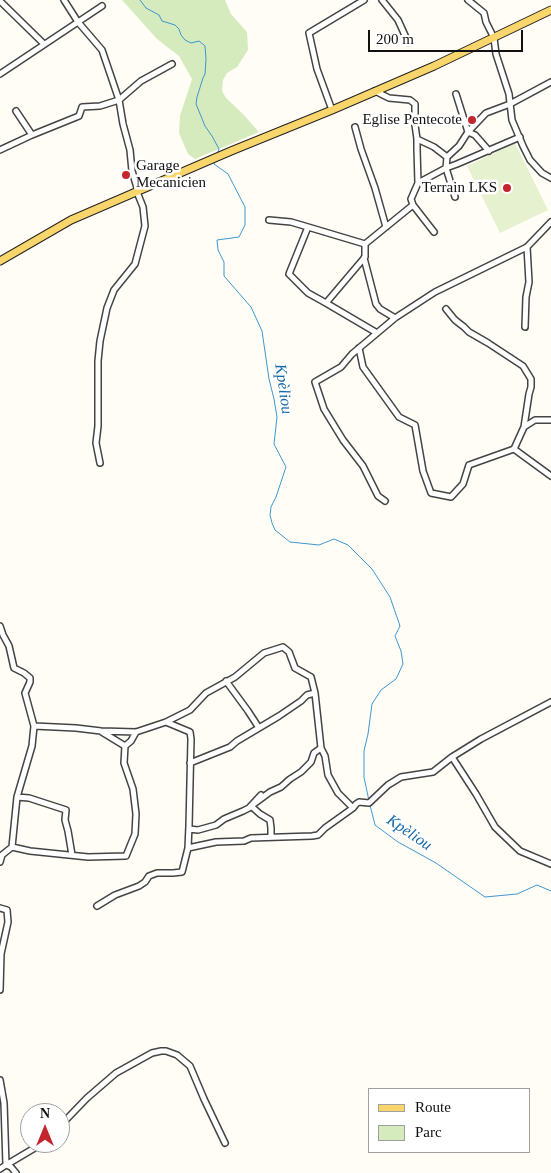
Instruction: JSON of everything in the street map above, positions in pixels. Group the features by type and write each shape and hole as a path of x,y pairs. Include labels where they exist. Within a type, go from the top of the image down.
{"main road":[{"path":"0,261 71,220 434,66 551,10"}],"street":[{"path":"64,0 78,22 102,50 119,100 130,150 132,171 143,207 145,226 135,264 114,290 100,341 96,443 100,463"},
{"path":"332,110 317,69 309,33 364,0"},
{"path":"382,0 398,20 408,42"},
{"path":"468,0 484,13 494,38 496,54 509,94 512,120 530,160 542,173 551,178"},
{"path":"0,1 44,44"},
{"path":"0,73 102,6"},
{"path":"0,150 32,134 79,116 82,108 100,106 119,100 141,81 172,64"},
{"path":"455,197 446,168 447,157 459,146 468,132 486,112 510,104 551,82"},
{"path":"375,91 389,98 410,100 415,106 418,183 411,199 413,205 434,232"},
{"path":"456,94 468,132 475,135 489,150"},
{"path":"16,111 32,134"},
{"path":"355,127 386,227"},
{"path":"418,183 446,168 520,137"},
{"path":"417,139 434,147 447,157"},
{"path":"365,244 413,205"},
{"path":"269,220 291,222 365,244"},
{"path":"385,501 378,496 363,466 343,440 324,409 315,382 341,367 359,348 395,318 434,292 527,247 551,222"},
{"path":"308,227 289,274 308,293 377,332"},
{"path":"365,244 364,258 376,304 380,309 395,318"},
{"path":"525,328 526,297 529,282 527,247"},
{"path":"326,303 364,258"},
{"path":"359,348 363,367 399,417 415,425 423,470 431,493 451,497 463,484 469,465 514,449 524,427 531,379 522,366 469,332 446,309"},
{"path":"524,427 535,420 551,420"},
{"path":"514,449 551,476"},
{"path":"0,626 1,634 9,646 14,668 30,678 25,693 34,726 32,746 17,797 12,846 2,855 0,862"},
{"path":"34,726 76,728 101,732 136,732 166,722 190,710 206,693 234,677 264,653 283,647 289,652 295,668 311,677 315,693 321,748 328,775 338,793 353,808"},
{"path":"226,681 259,728"},
{"path":"190,763 230,746 301,701 307,695 315,693"},
{"path":"188,848 216,842 244,841 251,838 318,835 356,804 359,802 369,802 388,785 401,777 433,772 480,739 551,702"},
{"path":"97,906 115,895 139,886 149,876 157,873 182,872 188,848 191,739 190,732 166,722"},
{"path":"101,732 125,746"},
{"path":"12,846 30,851 88,857 126,856 134,838 136,814 134,790 124,763 125,746 131,741 136,732"},
{"path":"189,829 198,830 216,826 224,819 244,811 301,772 311,762 314,754 321,748"},
{"path":"452,757 495,827 520,851 551,864"},
{"path":"251,806 261,795"},
{"path":"17,797 29,798 66,810 65,820 72,855"},
{"path":"251,806 270,820 271,837"},
{"path":"0,908 7,910 8,922 2,954 0,990"},
{"path":"70,1116 116,1073 152,1053 166,1051 177,1055 190,1066 225,1143"},
{"path":"0,1080 4,1103 6,1166"},
{"path":"0,1169 26,1153"},
{"path":"6,1166 11,1167 16,1173"}],"green space":[{"path":"122,0 225,0 231,14 247,32 248,50 237,67 227,73 223,80 222,91 226,98 259,132 195,159 188,154 179,133 180,116 192,79 179,56 157,39"},
{"name":"Terrain LKS","path":"515,143 548,210 500,233 467,166"}],"waterway":[{"path":"140,0 146,8 159,15 162,21 175,25 185,40 191,43 199,41 205,46 205,74 196,104 205,126 219,149 217,154"},
{"name":"Kpèliou","path":"215,160 214,164 228,174 245,207 245,225 239,237 217,240 218,250 224,262 224,276 251,307 262,331 277,417 274,444 286,467 271,507 272,523 275,530 290,542 319,545 334,539 348,545 372,569 390,597 400,626 395,636 401,651 403,664 396,679 381,690 372,704 364,751 364,777 369,801"},
{"name":"Kpèliou","path":"370,805 375,825 398,842 436,863 485,897 517,894 537,885 551,891"}],"place":[{"name":"Eglise Pentecote","path":"472,120"},
{"name":"Garage Mecanicien","path":"126,175"},
{"name":"Terrain LKS","path":"507,188"}]}
